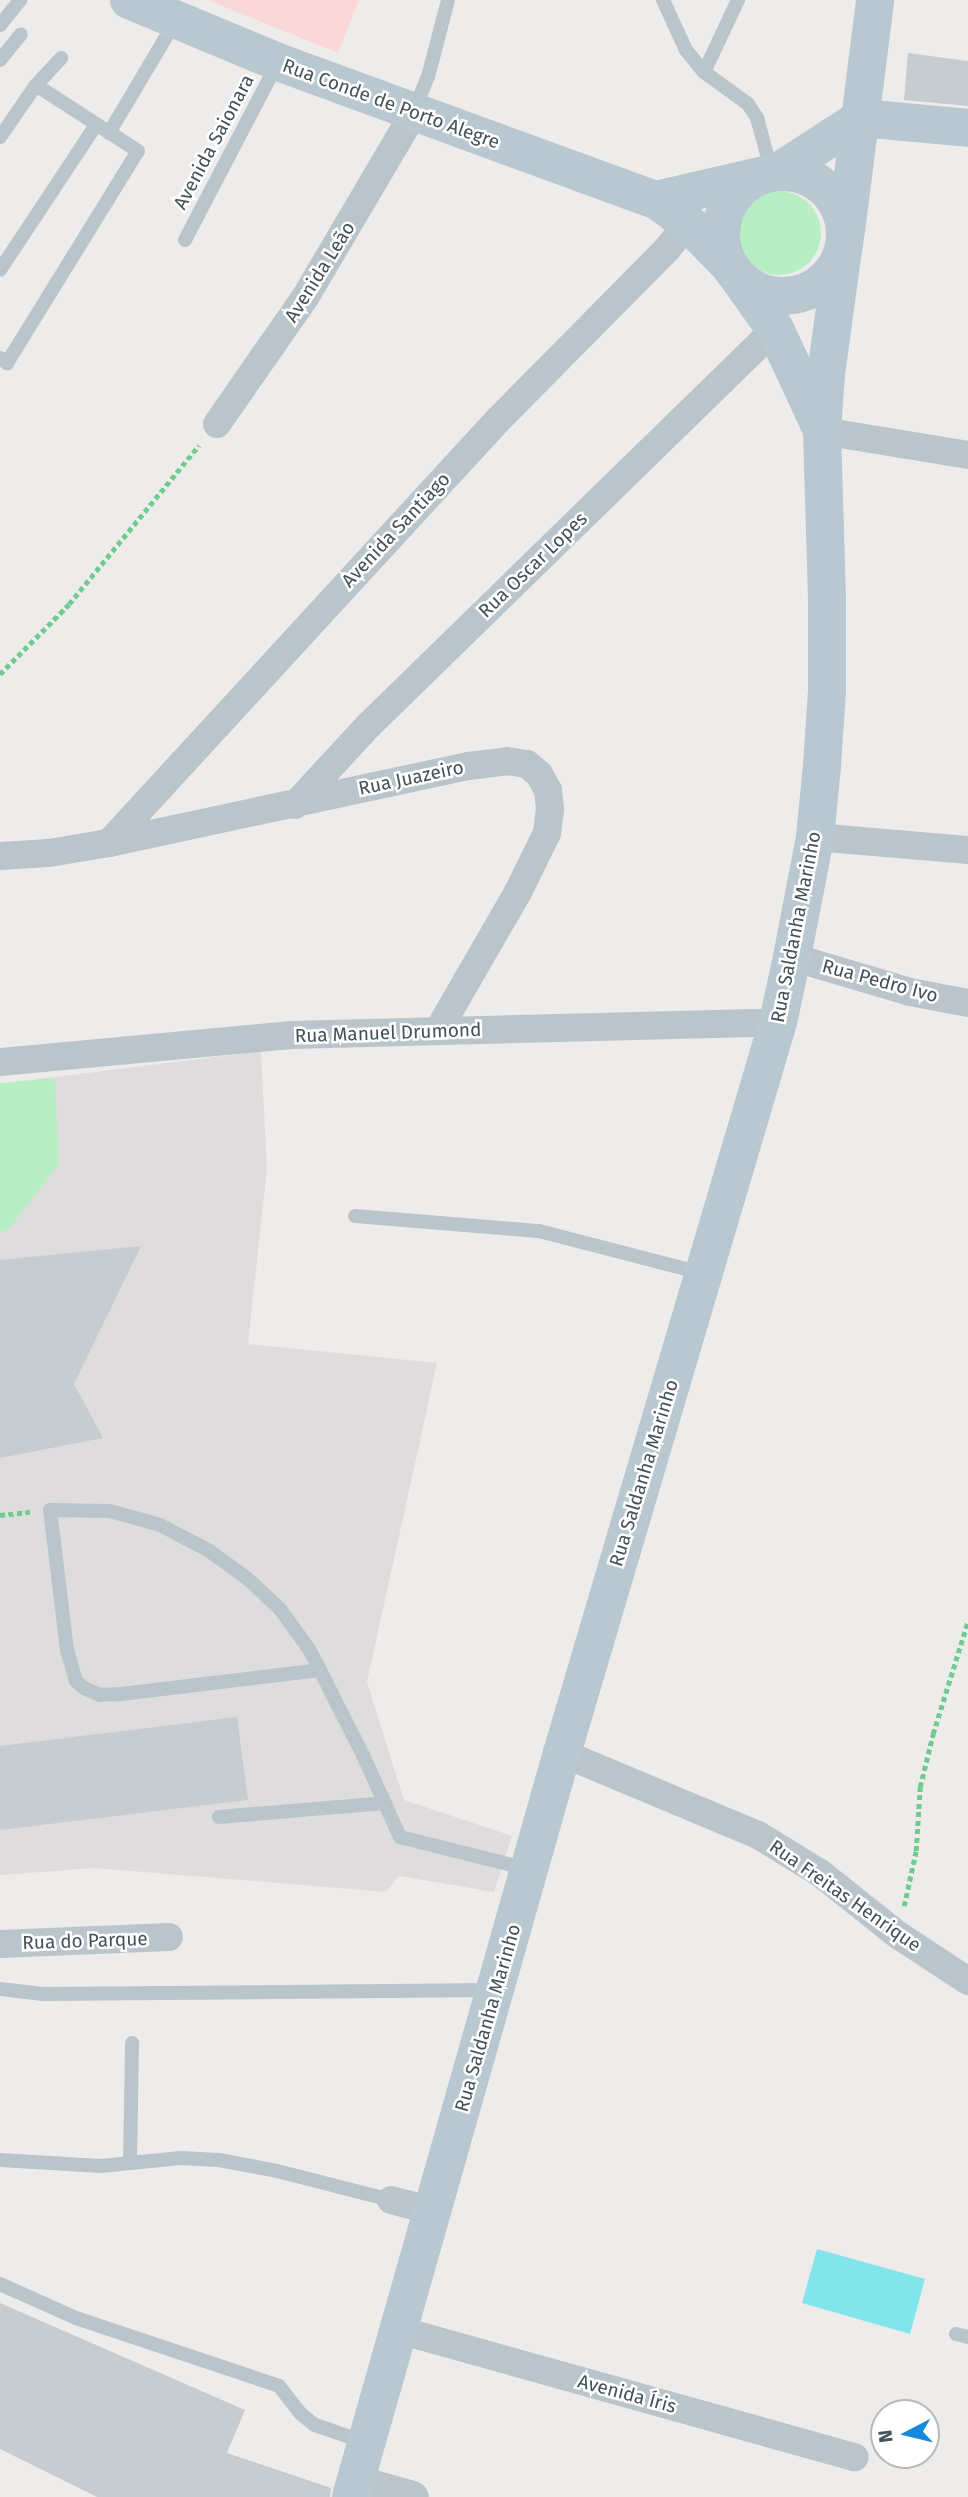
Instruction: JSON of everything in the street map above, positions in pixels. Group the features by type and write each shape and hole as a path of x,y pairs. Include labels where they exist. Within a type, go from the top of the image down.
{"main road":[{"name":"Rua Conde de Porto Alegre","path":"129,0 278,62 656,200 688,223 733,270"},
{"name":"Rua Saldanha Marinho","path":"353,2489 497,1990 562,1753 778,1022 792,957 815,837 827,690 839,434 826,374 875,0"},
{"path":"656,200 772,173 795,173 825,189 843,218 844,242 836,268 823,282 807,292 788,297 760,292 733,270 722,247 721,229 726,210 742,188 772,173 861,118 968,128"},
{"name":"Rua Saldanha Marinho","path":"733,270 775,329 839,434"}],"street":[{"name":"Avenida Leão","path":"216,424 306,296 414,113"},
{"name":"Avenida Santiago","path":"109,843 480,440 658,258 688,223"},
{"name":"Rua Oscar Lopes","path":"295,805 378,716 775,329"},
{"path":"839,434 968,455"},
{"name":"Rua Juazeiro","path":"0,856 49,853 109,843 295,805 425,774 494,762 527,764 539,774 548,790 550,809 542,847 439,1029"},
{"path":"815,837 968,850"},
{"name":"Rua Pedro Ivo","path":"792,957 910,992 968,1003"},
{"name":"Rua Manuel Drumond","path":"0,1062 292,1035 439,1029 601,1029 778,1022"},
{"name":"Rua Freitas Henrique","path":"562,1753 758,1835 820,1873 898,1935 968,1981"},
{"name":"Rua do Parque","path":"0,1944 169,1937"},
{"path":"391,2200 433,2211"},
{"name":"Avenida Íris","path":"399,2330 855,2457"},
{"path":"353,2489 412,2497"}],"lane":[{"path":"0,25 20,0"},
{"path":"414,113 428,76 448,0"},
{"path":"663,0 686,50 704,72 748,104 757,118 772,173"},
{"path":"704,72 738,0"},
{"path":"109,133 176,21"},
{"path":"0,61 21,34"},
{"path":"0,137 36,85 61,58"},
{"name":"Avenida Saionara","path":"185,240 278,62"},
{"path":"0,358 7,363 138,151 36,85"},
{"path":"0,270 96,125"},
{"path":"355,1216 539,1231 704,1274"},
{"path":"320,1670 123,1694 100,1695 83,1688 76,1681 66,1650 50,1510 110,1511 160,1525 208,1550 248,1579 280,1609 320,1670 400,1837 530,1870"},
{"path":"219,1817 384,1803"},
{"path":"0,1989 43,1994 497,1990"},
{"path":"130,2162 132,2043"},
{"path":"0,2160 63,2166 101,2166 181,2158 219,2160 277,2171 391,2200"},
{"path":"1,2284 76,2318 279,2386 300,2413 315,2425 366,2442"}],"path":[{"path":"0,674 69,604 216,424"},
{"path":"0,1515 50,1510"},
{"path":"898,1935 916,1851 920,1787 933,1734 968,1621"}],"shaded area":[{"path":"208,0 359,0 338,53"},
{"path":"261,1051 267,1169 248,1344 437,1363 367,1682 404,1800 512,1836 494,1892 399,1876 386,1892 95,1868 0,1875 0,1084"}],"green space":[{"path":"779,191 802,198 814,210 821,233 814,256 802,268 779,275 756,268 744,256 737,233 744,210 756,198"},
{"path":"55,1078 59,1164 9,1229 0,1232 0,1083"}],"water":[{"path":"817,2249 925,2279 910,2334 802,2303"}],"building":[{"path":"908,53 968,61 968,106 904,100"},
{"path":"141,1246 74,1384 103,1438 0,1458 0,1260"},
{"path":"237,1717 248,1800 0,1830 0,1746"},
{"path":"0,2303 245,2410 227,2453 331,2488 330,2497 97,2497 0,2449"}]}
